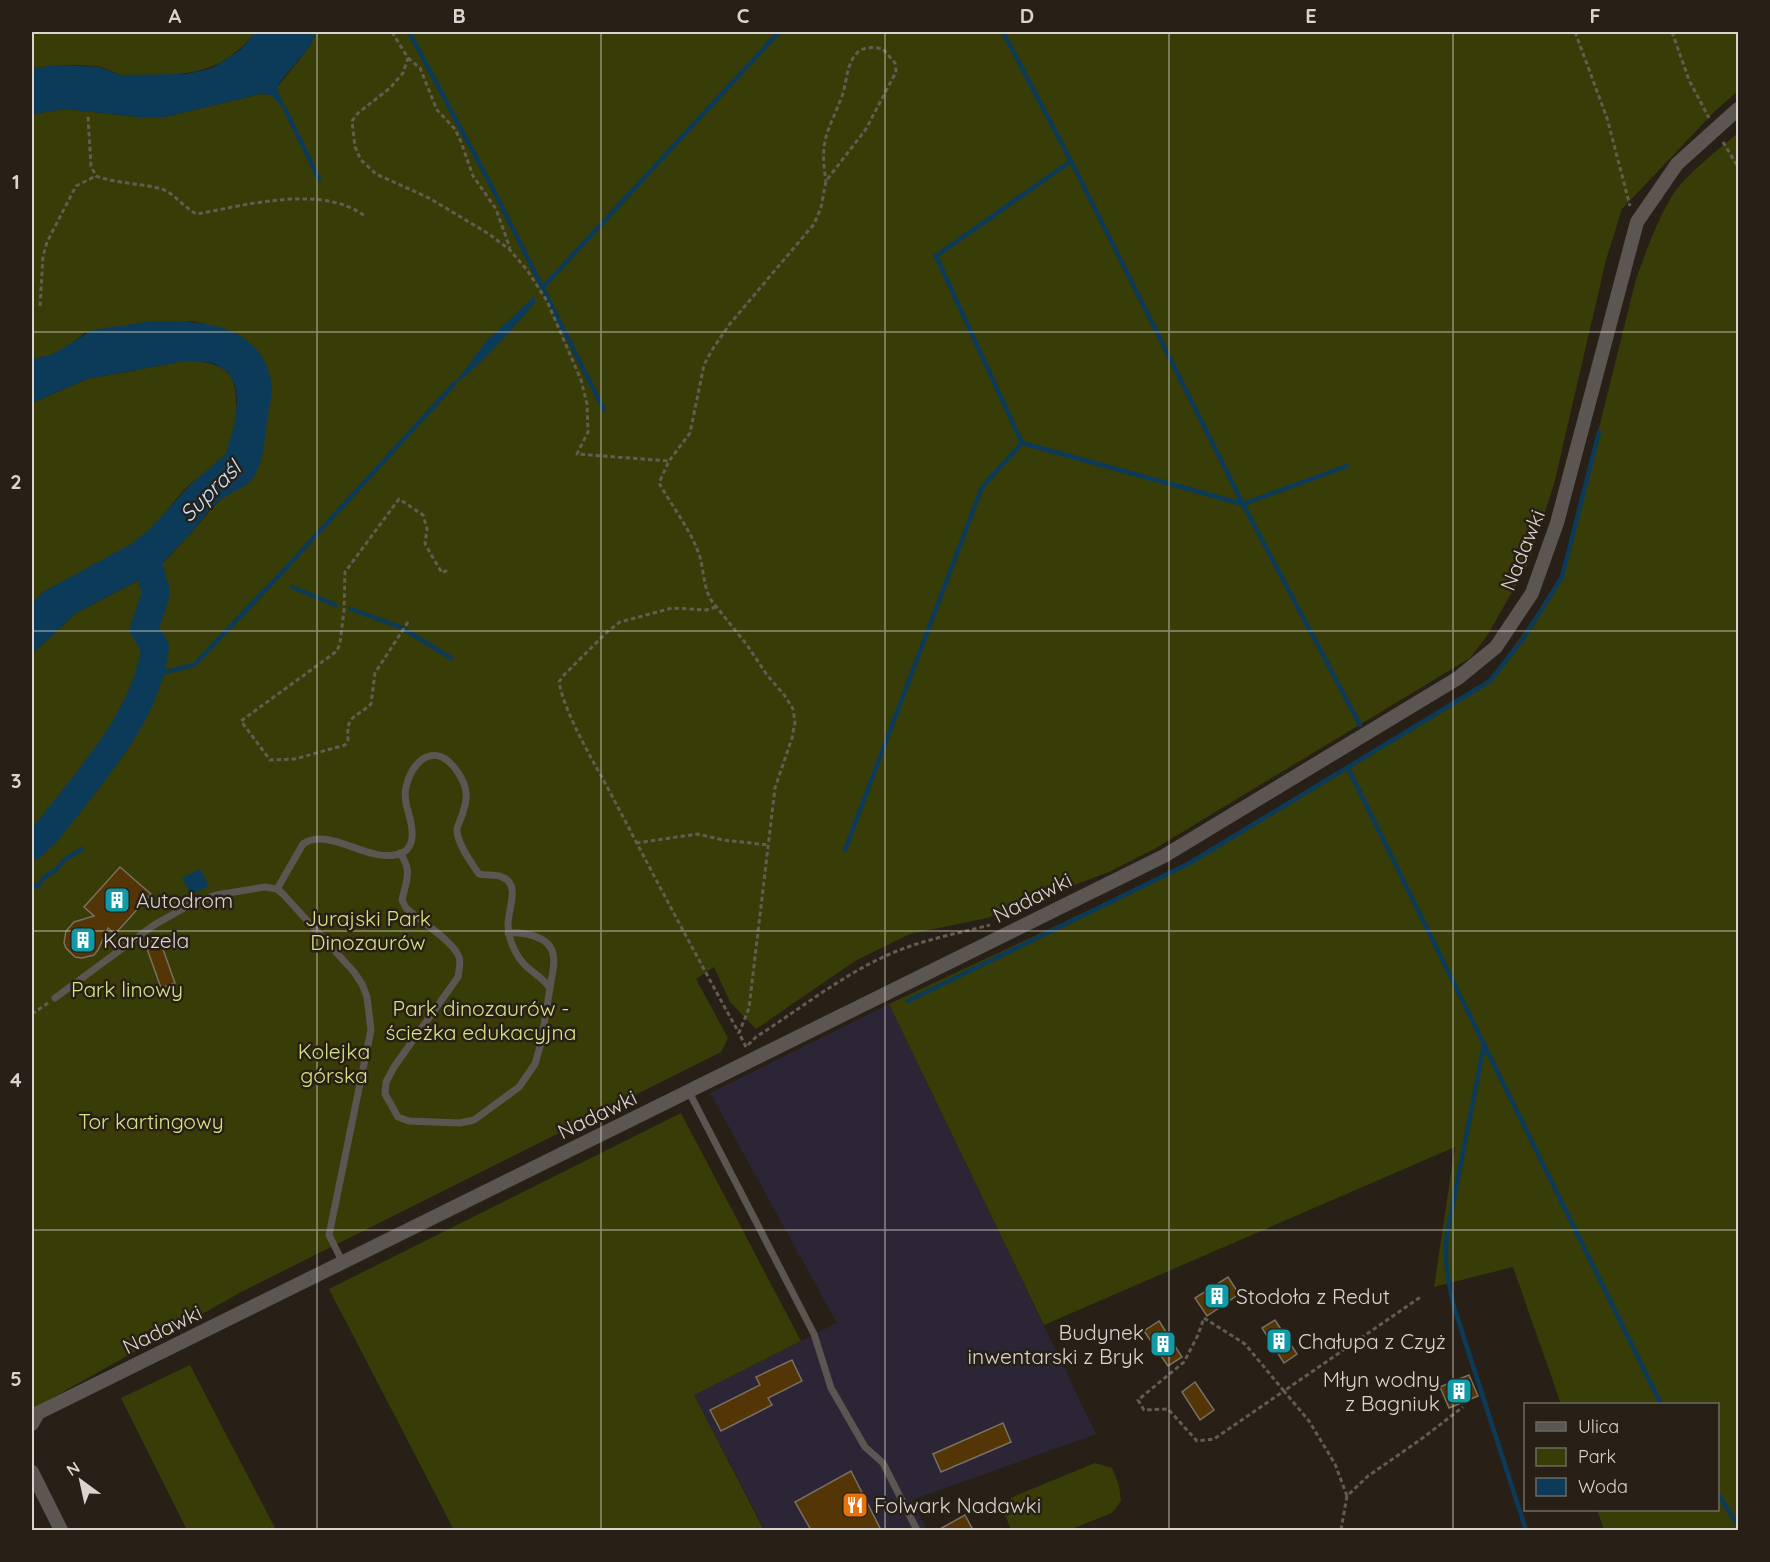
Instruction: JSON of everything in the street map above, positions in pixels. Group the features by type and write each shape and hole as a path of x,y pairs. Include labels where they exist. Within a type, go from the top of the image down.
{"street":[{"name":"Nadawki","path":"32,1424 38,1413 689,1092 747,1053 1164,856 1458,678 1496,647 1532,592 1557,523 1637,222 1677,164 1738,109"},
{"path":"32,1472 61,1530"}],"lane":[{"path":"277,889 303,844 308,840 328,840 372,854 393,855 405,852 413,835 405,788 420,759 427,756 438,757 449,762 465,783 467,798 457,829 459,839 479,874 501,876 512,886 508,933 514,950 523,965 550,988"},
{"path":"400,853 407,862 408,869 402,900 406,908 453,948 460,958 458,977 393,1067 386,1082 385,1094 398,1117 409,1121 429,1122 460,1123 474,1120 519,1087 535,1064 541,1043 554,953 540,939 522,932 508,933"},
{"path":"55,998 154,925 177,911 216,896 265,887 277,889 354,972 362,984 370,1018 371,1030 360,1093 329,1234 343,1263"},
{"path":"689,1092 814,1334 831,1388 865,1447 882,1462 916,1530"}],"path":[{"path":"392,32 408,58 420,68 437,111 455,129 462,142 473,176 496,208 510,250"},
{"path":"1575,32 1607,118 1627,199 1637,222"},
{"path":"1672,32 1689,80 1715,130 1738,167"},
{"path":"739,1033 749,1008 775,788 795,722 793,709 785,696 707,593 703,569 690,533 659,483 669,461 690,433 704,365 712,350 750,300 814,224 821,208 826,181 823,161 825,135 842,95 849,68 858,52 867,48 883,49 895,63 896,72 866,129 826,181"},
{"path":"408,58 403,74 390,88 358,112 352,121 355,147 361,160 376,174 429,198 489,234 510,250 527,270 547,302 581,380 587,404 588,432 577,454 669,461"},
{"path":"88,117 91,166 96,176"},
{"path":"40,306 43,256 47,242 76,186 96,176 125,184 165,190 187,209 197,214 271,200 329,200 352,206 365,216"},
{"path":"408,622 375,673 371,704 351,719 345,745 295,759 270,760 241,721 337,651 344,611 345,572 399,499 423,515 427,529 425,544 442,573 450,569"},
{"path":"716,607 706,610 672,608 620,622 577,661 559,682 561,692 583,741 739,1033 747,1053"},
{"path":"636,843 698,834 723,840 769,845"},
{"path":"747,1053 756,1037 857,972 896,951 941,936 994,923"},
{"path":"32,1014 55,998"},
{"path":"1341,1530 1347,1497 1335,1464 1309,1422 1284,1391 1245,1344 1204,1318 1184,1362 1138,1400 1144,1410 1168,1409 1197,1442 1214,1439 1284,1391 1422,1296"},
{"path":"1347,1497 1368,1476 1463,1407"}],"shaded area":[{"name":"Folwark Nadawki","path":"889,1004 1096,1434 912,1500 927,1530 765,1530 694,1395 837,1323 710,1093"}],"green space":[{"path":"32,32 256,32 236,52 205,69 179,74 122,75 101,67 86,65 32,69"},
{"path":"316,32 1738,32 1738,91 1715,111 1622,209 1606,260 1554,484 1529,562 1487,636 1470,658 1156,848 1109,872 987,918 910,934 855,961 756,1029 730,1002 714,967 696,979 728,1038 721,1052 243,1291 32,1411 32,654 76,613 143,578 153,578 158,568 221,499 251,480 238,334 193,321 84,333 60,351 46,357 32,359 32,114 66,109 139,117 165,117 260,94 271,95 310,46"},
{"path":"1738,133 1738,1530 1604,1530 1597,1511 1719,1511 1719,1403 1561,1403 1513,1267 1434,1287 1455,1147 1044,1325 889,1004 1188,864 1490,681 1562,577 1636,279 1657,224 1668,203 1687,178"},
{"path":"185,361 217,366 224,369 233,381 236,413 227,452 215,465 189,485 155,525 139,539 113,556 43,592 32,603 32,403 87,379"},
{"path":"681,1113 801,1341 694,1395 764,1530 454,1530 329,1289"},
{"path":"190,1365 276,1530 187,1530 121,1398"},
{"path":"1095,1463 1112,1468 1119,1485 1121,1501 1112,1513 1069,1530 1011,1530 1004,1512 1006,1502 1015,1496"}],"water":[{"path":"256,32 316,32 310,46 279,83 278,91 287,112 271,95 260,94 165,117 139,117 66,109 32,114 32,69 54,65 99,67 120,75 187,74 212,68 239,51"},
{"path":"535,296 535,303 505,336 452,387 487,340"},
{"name":"Supraśl","path":"153,321 189,322 223,328 239,335 263,358 270,376 271,393 259,466 249,482 213,507 165,560 153,578 143,578 76,613 32,654 32,603 43,592 131,544 150,529 191,484 226,454 235,421 237,400 235,384 228,372 213,363 185,361 87,379 32,403 32,359 53,354 92,330"},
{"path":"200,869 209,886 191,895 182,878"}],"building":[{"name":"Autodrom","path":"120,867 151,894 115,934 108,928 94,955 75,957 64,943 66,931 74,922 94,916 84,907"},
{"path":"159,938 175,983 161,988 145,943"},
{"name":"Stodoła z Redut","path":"1228,1277 1239,1294 1207,1316 1195,1298"},
{"name":"Chałupa z Czyż","path":"1275,1320 1297,1354 1284,1363 1262,1328"},
{"name":"Budynek inwentarski z Bryk","path":"1159,1321 1182,1357 1168,1366 1144,1331"},
{"path":"792,1360 802,1381 768,1398 772,1405 721,1431 710,1410 760,1385 756,1377"},
{"name":"Młyn wodny z Bagniuk","path":"1469,1375 1478,1396 1449,1408 1440,1387"},
{"path":"1195,1382 1214,1410 1200,1420 1182,1392"},
{"path":"1003,1423 1011,1442 941,1472 933,1454"},
{"path":"851,1471 881,1530 811,1530 795,1502"},
{"path":"965,1515 973,1530 938,1530"}],"waterway":[{"path":"409,32 491,185 604,410"},
{"path":"545,285 779,32"},
{"path":"1003,32 1071,161 1243,504 1360,725"},
{"path":"285,109 319,179"},
{"path":"845,850 982,487 1022,443 936,256 1071,161"},
{"path":"150,676 194,665 454,384"},
{"path":"908,1001 1188,864 1490,681 1523,639 1562,577 1599,432"},
{"path":"1022,443 1243,504 1347,466"},
{"path":"32,846 47,832 97,769 128,722 141,697 150,672 155,647 144,629 155,596 149,565 150,552"},
{"path":"292,587 336,605"},
{"path":"351,609 400,627 451,658"},
{"path":"1348,768 1661,1403"},
{"path":"32,887 39,885 43,878 57,869 63,861 82,849"},
{"path":"1484,1045 1447,1234 1446,1262 1454,1307 1526,1530"},
{"path":"1719,1496 1738,1525"}],"place":[{"name":"Autodrom","path":"117,900"},
{"name":"Karuzela","path":"83,940"},
{"name":"Stodoła z Redut","path":"1217,1296"},
{"name":"Chałupa z Czyż","path":"1279,1341"},
{"name":"Budynek inwentarski z Bryk","path":"1163,1344"},
{"name":"Młyn wodny z Bagniuk","path":"1459,1391"},
{"name":"Folwark Nadawki","path":"855,1505"}],"park label":[{"name":"Jurajski Park Dinozaurów","path":"368,930"},
{"name":"Park linowy","path":"127,989"},
{"name":"Park dinozaurów - ścieżka edukacyjna","path":"481,1020"},
{"name":"Kolejka górska","path":"334,1063"},
{"name":"Tor kartingowy","path":"151,1121"}]}
